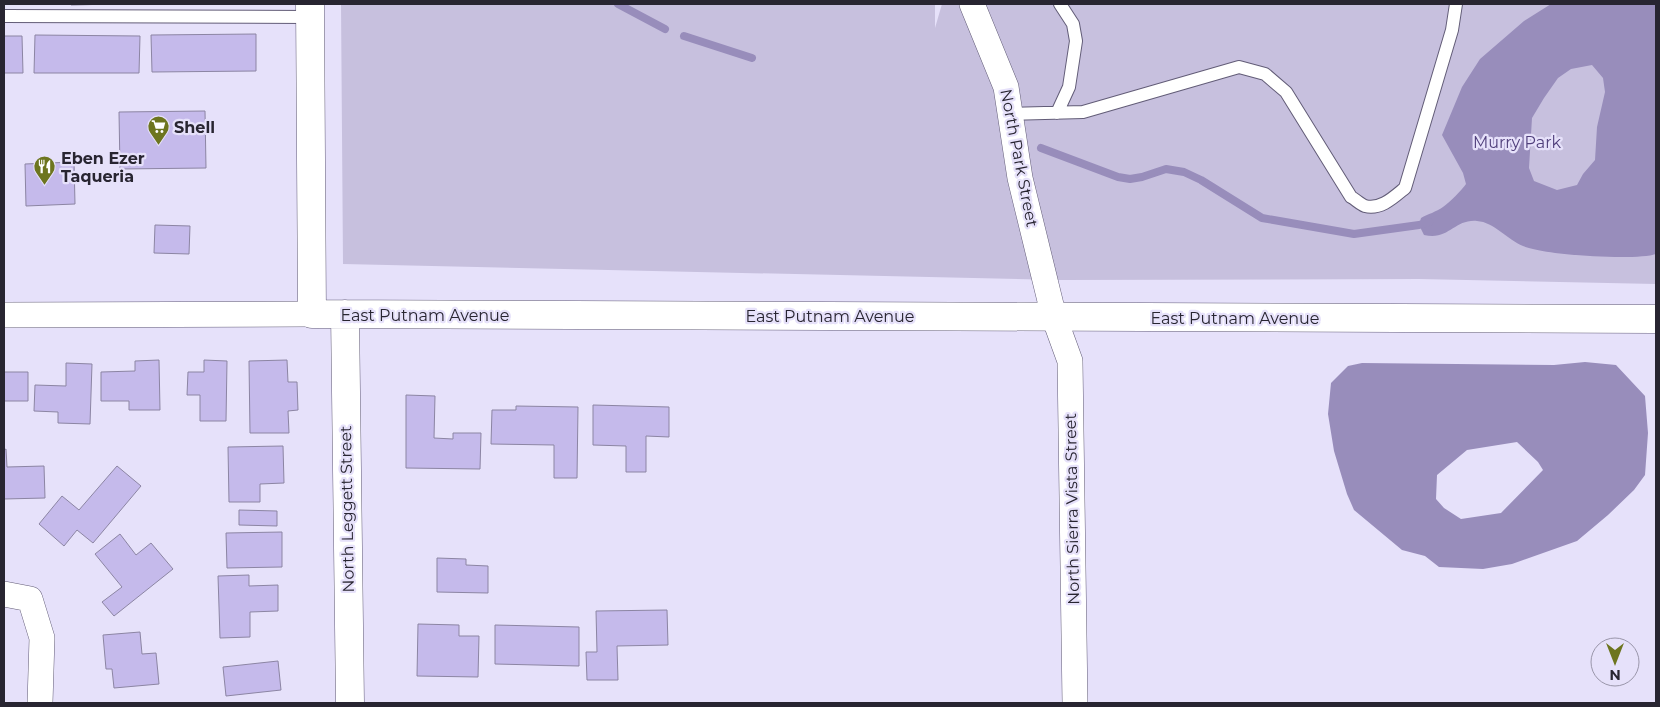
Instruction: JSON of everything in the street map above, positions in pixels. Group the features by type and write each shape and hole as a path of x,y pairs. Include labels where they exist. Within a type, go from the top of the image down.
{"street":[{"name":"North Park Street","path":"972,4 1006,87 1020,178 1054,317"},
{"path":"310,10 312,314"},
{"name":"East Putnam Avenue","path":"4,315 345,314 1656,319"},
{"name":"North Leggett Street","path":"345,314 350,703"},
{"name":"North Sierra Vista Street","path":"1054,317 1070,360 1075,703"},
{"path":"4,594 30,599 42,638 40,703"}],"lane":[{"path":"1058,113 1070,87 1076,41 1073,24 1060,4"},
{"path":"1011,114 1083,112 1239,67 1265,74 1286,92 1351,197 1364,206 1379,206 1405,188 1452,30 1456,4"},
{"path":"4,16 310,10"}],"green space":[{"name":"Murry Park","path":"341,4 935,4 935,28 942,4 1656,4 1656,284 1419,279 1061,280 343,264"}],"shaded area":[{"path":"1551,4 1656,4 1656,254 1610,257 1550,252 1523,246 1489,224 1477,221 1463,223 1440,235 1424,235 1419,225 1421,218 1446,205 1466,184 1463,173 1442,135 1462,87 1480,59 1524,21","holes":["1592,65 1603,78 1605,92 1597,127 1595,160 1583,174 1577,185 1557,190 1534,181 1529,168 1532,118 1544,98 1558,78 1571,69"]},
{"path":"1585,362 1616,365 1645,396 1648,433 1645,475 1634,490 1577,541 1512,564 1483,569 1439,567 1425,556 1402,550 1354,510 1334,451 1328,414 1331,383 1348,366 1362,363 1554,365","holes":["1517,442 1538,462 1543,470 1501,513 1461,519 1444,508 1436,499 1437,475 1467,450"]}],"building":[{"path":"71,4 114,4 71,5"},
{"path":"256,34 256,71 152,72 151,35"},
{"path":"35,35 140,36 139,73 34,73"},
{"path":"4,36 22,36 23,73 4,73"},
{"path":"205,111 206,168 120,169 119,112"},
{"path":"74,162 75,204 26,206 25,164"},
{"path":"155,225 190,226 189,254 154,253"},
{"path":"159,360 160,410 129,410 129,401 101,401 101,372 135,371 135,361"},
{"path":"204,360 227,361 226,421 200,421 200,395 187,395 188,372 204,372"},
{"path":"287,360 288,382 297,382 298,410 288,411 289,433 250,433 249,361"},
{"path":"66,363 92,364 90,424 58,423 58,412 34,411 35,385 66,386"},
{"path":"4,372 28,372 28,401 4,401"},
{"path":"406,395 435,396 434,438 453,439 453,433 481,433 480,469 406,468"},
{"path":"593,405 669,407 669,437 646,436 646,472 626,472 626,446 593,445"},
{"path":"516,406 578,407 577,478 554,478 554,445 491,444 492,410 516,410"},
{"path":"283,446 284,483 260,484 260,502 229,502 228,447"},
{"path":"6,449 7,467 44,466 45,498 4,499 4,450"},
{"path":"117,466 141,486 93,543 77,530 64,546 39,524 62,496 79,510"},
{"path":"239,510 277,511 277,526 239,525"},
{"path":"282,532 282,567 227,568 226,533"},
{"path":"120,534 136,555 151,543 173,569 114,616 102,602 122,587 95,554"},
{"path":"437,558 466,559 466,565 488,566 488,593 437,592"},
{"path":"249,575 249,586 278,585 278,611 250,612 250,637 220,638 218,576"},
{"path":"667,610 668,645 617,646 618,680 587,680 586,652 597,652 596,611"},
{"path":"418,624 459,625 459,636 479,636 478,677 417,676"},
{"path":"495,625 579,627 579,666 495,664"},
{"path":"140,632 142,654 156,653 159,684 114,688 112,669 106,669 103,635"},
{"path":"278,661 281,690 226,696 223,667"}],"waterway":[{"path":"618,4 665,29"},
{"path":"684,36 752,58"},
{"path":"1041,148 1118,177 1130,179 1166,169 1184,172 1201,180 1262,218 1354,234 1429,222"}],"place":[{"name":"Shell","path":"158,146"},
{"name":"Eben Ezer Taqueria","path":"45,186"}]}
